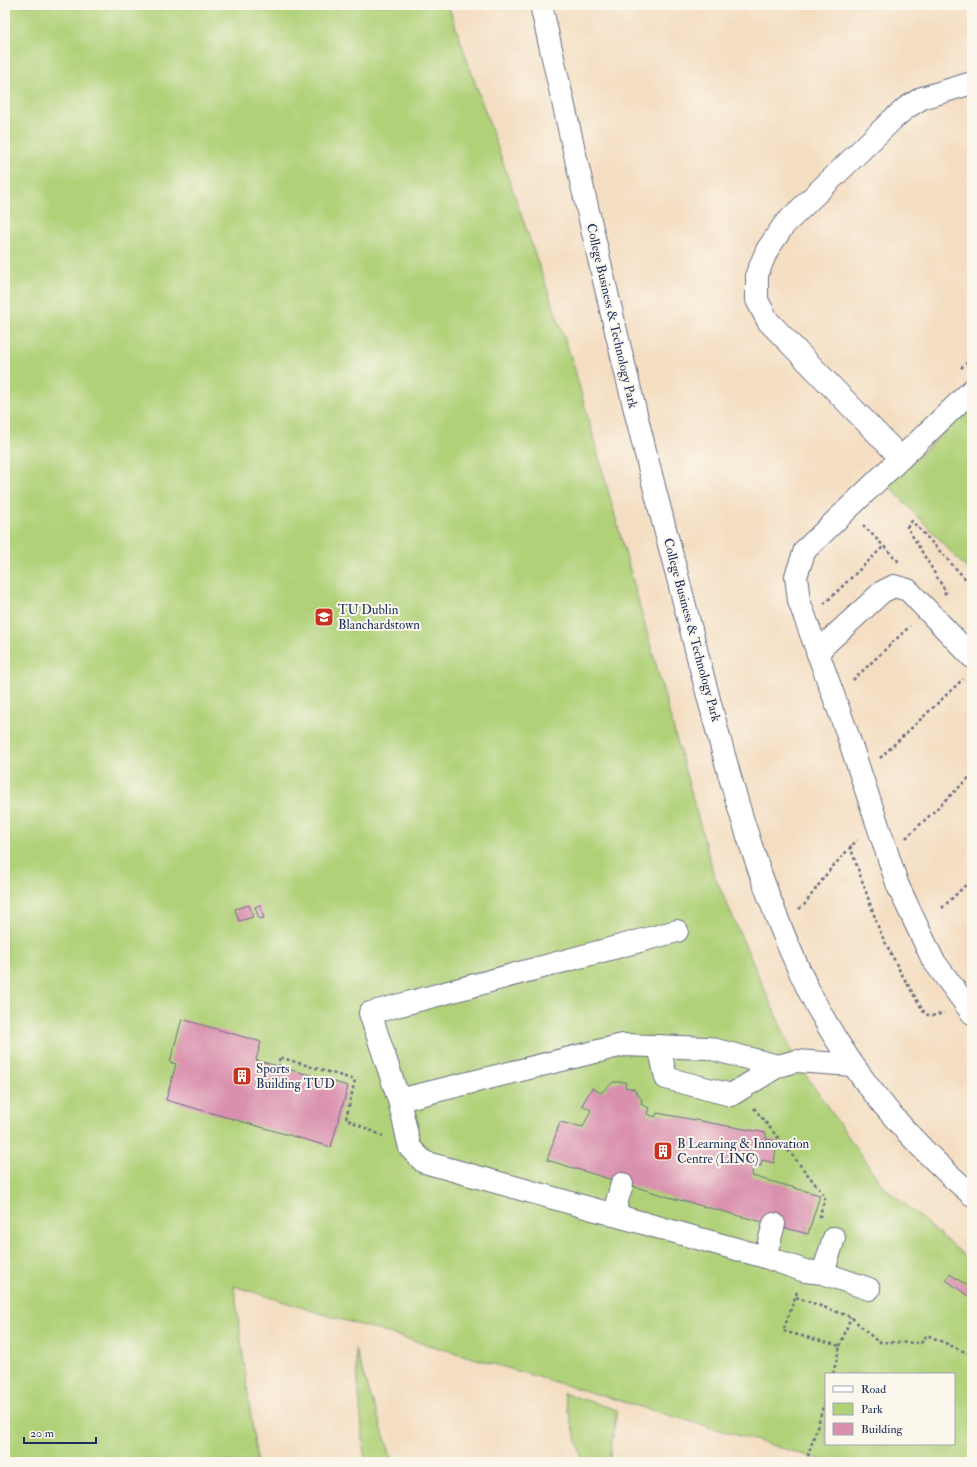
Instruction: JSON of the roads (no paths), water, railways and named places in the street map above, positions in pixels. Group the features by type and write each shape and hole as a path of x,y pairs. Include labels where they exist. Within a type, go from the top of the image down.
{"lane":[{"name":"College Business & Technology Park","path":"541,5 640,433 716,723 755,858 779,923 812,997 853,1065 894,1118 942,1169 972,1195"},
{"path":"901,458 768,321 757,300 757,274 767,250 784,225 892,120 922,98 972,83"},
{"path":"972,390 805,550 796,576 799,601 846,730 898,886 933,960 972,1014"},
{"path":"817,652 882,592 894,586 908,590 969,667"},
{"path":"677,931 370,1013 399,1100 410,1148 424,1162 765,1257 869,1289"},
{"path":"399,1100 623,1045 708,1048 778,1066"},
{"path":"659,1046 666,1078 731,1095 778,1066 796,1061 853,1065"},
{"path":"613,1215 622,1184"},
{"path":"765,1257 774,1224"},
{"path":"814,1272 826,1232"}],"place":[{"name":"TU Dublin Blanchardstown","path":"324,617"},
{"name":"Sports Building TUD","path":"242,1076"},
{"name":"B Learning & Innovation Centre (LINC)","path":"663,1151"}]}
